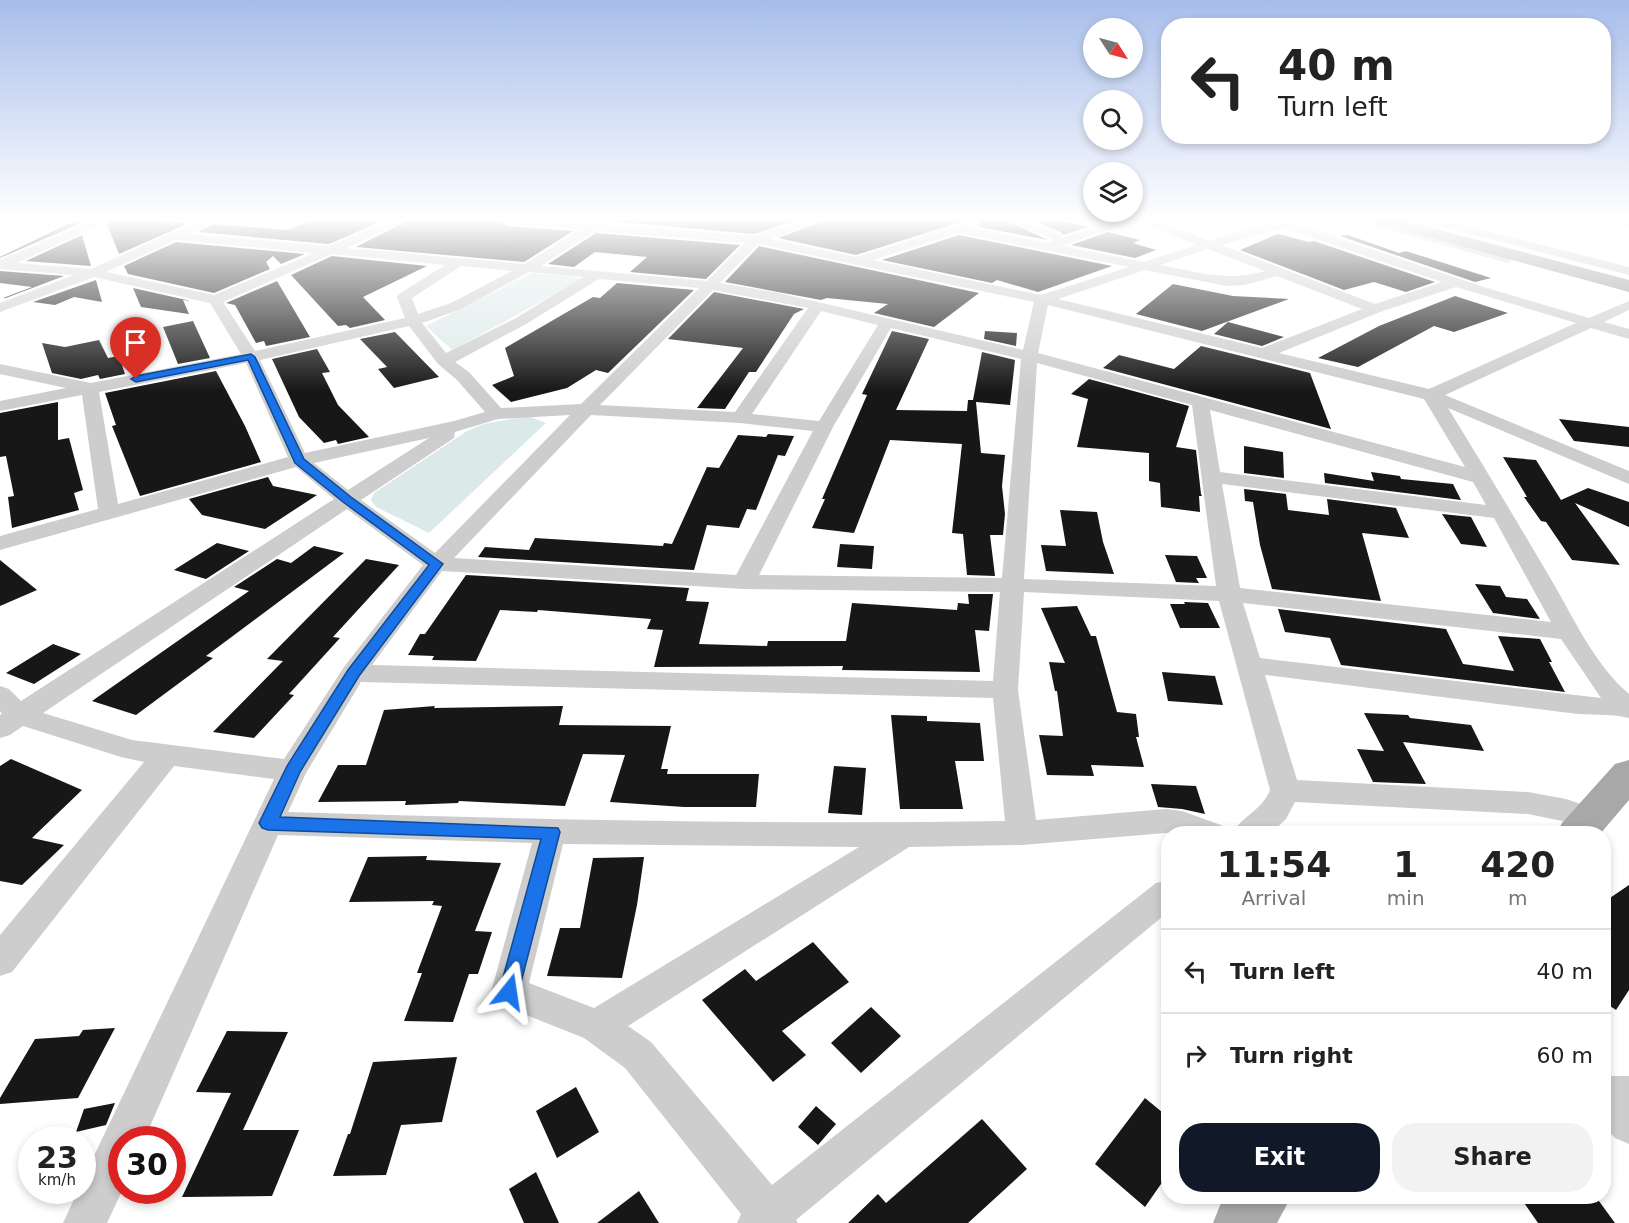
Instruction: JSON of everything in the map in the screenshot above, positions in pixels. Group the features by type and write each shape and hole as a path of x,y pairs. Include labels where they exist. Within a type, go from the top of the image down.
{"highway":[{"path":"1596,277 1629,286"}],"main road":[{"path":"1583,826 1626,783"},
{"path":"1241,1223 1257,1204"}],"street":[{"path":"0,308 82,277"},
{"path":"111,277 215,300 267,277"},
{"path":"436,277 404,297 413,321 444,361 462,376 496,414"},
{"path":"0,406 251,357 413,321 456,306 511,277"},
{"path":"444,361 521,321 593,277"},
{"path":"620,277 710,285 887,322 1029,356 1482,478"},
{"path":"129,1126 292,771 353,673 436,564 585,409 718,277"},
{"path":"936,277 1042,299 1431,395 1629,478"},
{"path":"1042,299 1109,277"},
{"path":"1206,277 1234,282 1255,277"},
{"path":"1290,277 1375,309"},
{"path":"1442,277 1629,334"},
{"path":"1577,277 1629,291"},
{"path":"1264,354 1375,309 1456,282"},
{"path":"1022,833 1005,690 1029,356 1042,299"},
{"path":"215,300 251,357 299,460 347,500 436,564 744,582 1013,585 1229,594 1569,632"},
{"path":"1431,395 1629,305"},
{"path":"740,418 817,306"},
{"path":"744,582 824,427 887,322"},
{"path":"0,369 90,388"},
{"path":"90,388 109,511"},
{"path":"1431,395 1482,478 1569,632 1608,690 1626,706"},
{"path":"1200,403 1229,594 1285,790 1278,809 1268,821 1260,826"},
{"path":"0,543 299,460 458,426 496,414 585,409 740,418 824,427"},
{"path":"6,713 347,500 458,426"},
{"path":"1211,477 1502,513"},
{"path":"1249,665 1578,705 1626,706"},
{"path":"353,673 1005,690"},
{"path":"6,713 131,750 292,771"},
{"path":"0,961 166,754"},
{"path":"1285,790 1528,803 1566,810 1583,826"},
{"path":"268,823 551,832 903,836 1022,833 1167,821 1190,826"},
{"path":"551,832 509,992 597,1026 638,1055 768,1220 1161,898"},
{"path":"597,1026 903,836"},
{"path":"1611,1096 1629,1095"},
{"path":"1611,1105 1629,1124"},
{"path":"85,1223 108,1173"}],"shaded area":[{"path":"524,277 576,277 581,280 452,350 426,326"},
{"path":"528,416 546,423 429,533 376,507 371,500 374,493 467,431 484,424"}],"building":[{"path":"0,277 61,277 6,298 3,298 32,287 0,283"},
{"path":"142,277 251,277 214,293"},
{"path":"293,277 404,277 363,297 385,320 350,328 346,325 338,326"},
{"path":"730,277 904,277 979,293 934,327 874,313 888,304 827,298 821,300 725,282"},
{"path":"964,277 1080,277 1038,292 997,280 992,283"},
{"path":"1310,277 1420,277 1435,282 1406,292 1374,282 1344,290"},
{"path":"1461,277 1491,278 1475,282"},
{"path":"96,280 102,302 74,297 55,305 33,302"},
{"path":"277,281 310,337 266,346 264,341 256,343 235,305 226,303"},
{"path":"617,283 694,290 608,373 596,370 567,388 511,402 492,385 514,376 505,348 593,297 600,298"},
{"path":"1173,284 1233,296 1289,299 1202,331 1136,314"},
{"path":"133,288 191,301 183,300 189,314 141,307"},
{"path":"714,292 804,309 794,314 756,372 749,372 725,409 697,408 743,348 668,339"},
{"path":"1455,296 1508,313 1454,332 1434,326 1358,367 1318,358 1379,326"},
{"path":"193,321 210,358 178,364 163,327"},
{"path":"1228,322 1284,337 1262,346 1214,334"},
{"path":"892,331 929,339 896,410 967,411 968,400 973,400 982,352 1015,360 1010,405 976,402 981,453 1005,455 1002,486 1005,514 1003,535 990,535 995,576 967,575 963,534 952,533 962,444 890,440 854,533 812,528 825,499 822,499 867,395 862,394"},
{"path":"985,331 1017,333 1016,346 984,339"},
{"path":"395,332 439,377 394,388 378,369 387,367 360,339"},
{"path":"99,340 108,358 119,356 125,374 100,379 98,375 81,379 52,373 42,343 65,347"},
{"path":"1201,346 1310,373 1331,429 1103,368 1119,355 1174,369"},
{"path":"317,349 330,372 322,373 338,405 369,437 338,444 336,440 324,443 299,417 272,359"},
{"path":"216,371 261,462 140,496 112,426 116,425 105,393"},
{"path":"1089,379 1189,406 1176,447 1196,450 1202,496 1199,496 1200,512 1161,507 1160,483 1149,481 1149,453 1077,447 1088,399 1071,394"},
{"path":"58,402 58,440 69,438 83,490 74,493 79,510 12,528 8,497 14,496 6,456 0,457 0,413"},
{"path":"1559,419 1629,427 1629,447 1574,441"},
{"path":"768,434 794,436 785,456 778,455 756,510 747,509 739,528 707,525 694,570 478,557 485,547 529,550 535,538 663,546 664,543 672,544 707,467 719,468 738,435 766,437"},
{"path":"1244,446 1283,452 1284,478 1244,473"},
{"path":"1503,457 1536,460 1561,500 1588,488 1629,502 1629,527 1575,503 1620,565 1572,560 1546,522 1541,521 1524,497 1527,497"},
{"path":"1371,472 1400,476 1401,479 1453,484 1461,500 1325,483 1324,473 1374,481"},
{"path":"268,477 273,486 317,495 265,529 202,515 189,499"},
{"path":"1244,489 1286,494 1288,510 1329,515 1327,499 1396,508 1409,538 1362,533 1381,601 1272,589 1260,545 1253,502 1245,501"},
{"path":"1060,510 1097,512 1103,542 1114,574 1046,571 1041,545 1066,546"},
{"path":"1442,514 1471,517 1487,547 1461,544"},
{"path":"217,543 249,551 206,579 174,570"},
{"path":"840,544 874,546 872,569 837,567"},
{"path":"314,546 344,553 206,656 213,658 136,715 92,701 249,591 234,587 277,559 291,563"},
{"path":"1165,555 1197,556 1207,578 1196,578 1199,583 1176,582"},
{"path":"366,559 399,565 333,637 340,638 289,694 294,695 254,738 213,732 283,661 267,659"},
{"path":"0,560 37,590 0,606"},
{"path":"466,575 689,588 686,601 709,602 699,644 767,646 768,641 846,641 852,603 957,610 958,603 969,604 968,594 993,594 989,631 975,630 980,672 842,670 843,666 654,667 663,630 647,629 651,619 538,610 537,612 500,610 476,661 432,660 434,656 408,655 420,634 425,634"},
{"path":"1475,584 1500,586 1506,597 1527,599 1540,619 1493,613"},
{"path":"1184,602 1208,603 1220,628 1180,628 1170,604 1185,604"},
{"path":"1077,606 1091,636 1096,636 1117,712 1136,714 1139,737 1136,737 1144,767 1091,765 1094,776 1047,775 1039,735 1063,736 1057,691 1055,691 1049,662 1065,663 1041,608"},
{"path":"1278,609 1446,629 1463,664 1514,671 1498,636 1540,639 1565,692 1341,665 1330,638 1285,632"},
{"path":"53,644 81,654 34,684 6,673"},
{"path":"1162,672 1215,676 1223,705 1168,701"},
{"path":"435,706 434,708 563,706 559,725 671,726 661,769 668,769 667,774 759,774 756,807 684,807 610,802 625,755 583,754 565,806 459,801 458,803 405,805 406,801 318,802 338,765 366,765 384,710"},
{"path":"1364,713 1408,715 1410,718 1471,725 1484,751 1403,742 1426,784 1373,782 1357,749 1384,751"},
{"path":"891,715 927,716 927,721 980,723 984,761 955,761 963,809 900,809"},
{"path":"11,759 82,790 32,838 64,845 22,885 0,881 0,766"},
{"path":"834,766 866,768 862,815 828,813"},
{"path":"1151,784 1196,786 1205,814 1158,807"},
{"path":"427,856 426,860 501,863 475,931 492,932 478,974 469,974 453,1022 404,1021 422,973 417,973 442,906 432,905 434,901 349,902 368,857"},
{"path":"644,857 622,978 547,976 560,928 580,928 593,858"},
{"path":"1629,885 1629,990 1616,1010 1611,1007 1611,897"},
{"path":"813,942 849,982 782,1031 806,1055 773,1082 702,1000 745,969 756,981"},
{"path":"871,1007 901,1036 861,1073 831,1043"},
{"path":"115,1028 78,1098 0,1104 0,1098 35,1039 79,1036 83,1030"},
{"path":"227,1031 288,1032 243,1130 299,1130 272,1196 186,1197 186,1189 231,1093 196,1092"},
{"path":"457,1057 442,1122 401,1125 386,1175 333,1176 348,1134 350,1134 373,1062"},
{"path":"576,1087 599,1132 557,1158 536,1111"},
{"path":"1145,1098 1161,1111 1161,1184 1145,1207 1095,1164"},
{"path":"115,1103 106,1125 96,1127 78,1126 84,1109"},
{"path":"816,1106 836,1124 818,1145 798,1127"},
{"path":"982,1119 1027,1169 968,1223 848,1223 878,1194 886,1203"},
{"path":"536,1172 559,1223 524,1223 509,1189"},
{"path":"639,1191 659,1223 597,1223"},
{"path":"1525,1204 1601,1204 1615,1223 1538,1223"}],"route":[{"path":"136,379 251,357 299,460 347,500 436,564 353,673 292,771 268,823 551,832 509,992"}]}
